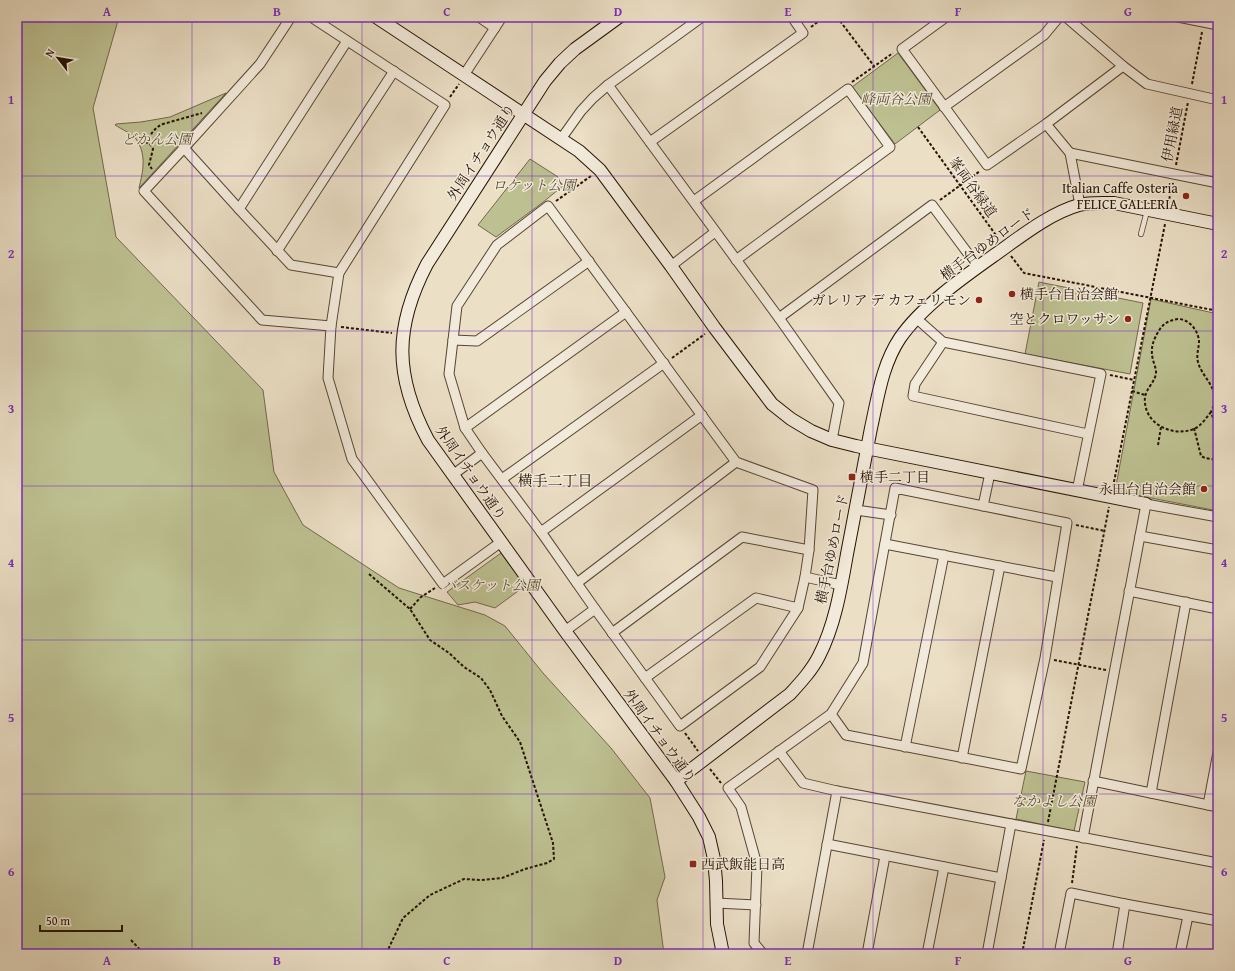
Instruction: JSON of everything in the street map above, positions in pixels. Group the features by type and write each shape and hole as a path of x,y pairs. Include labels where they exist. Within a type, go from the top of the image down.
{"street":[{"path":"291,17 260,64 144,191 262,320 332,326"},
{"path":"311,17 445,105 339,273 332,326 328,378 352,459 443,584 501,542"},
{"path":"376,17 580,151 600,170 772,404 791,419 811,431 832,440 867,449 1218,518"},
{"path":"479,17 495,28"},
{"path":"464,75 502,17"},
{"name":"外周イチョウ通り","path":"620,17 575,49 560,63 545,81 427,264 418,282 406,318 402,347 403,367 412,407 428,440 454,474 565,631 676,781 700,817 709,837 714,859 717,924 723,954"},
{"path":"561,139 581,111 608,85 702,17"},
{"path":"650,142 803,33 792,17"},
{"path":"946,17 902,49 987,165 1046,124 1123,66"},
{"path":"944,107 1044,35 1059,17"},
{"path":"1066,17 1123,66 1147,84 1218,100"},
{"path":"1178,17 1207,21 1218,26"},
{"path":"239,210 347,41"},
{"path":"277,251 394,72"},
{"path":"608,85 779,318 839,403 832,440"},
{"path":"694,201 848,89 890,147 736,260"},
{"path":"1046,124 1070,153 1080,205"},
{"path":"184,148 291,266 339,273"},
{"path":"1070,153 1218,183"},
{"name":"横手台ゆめロード","path":"676,781 790,694 803,680 819,656 829,631 841,585 867,449 885,370 900,338 916,318 926,308 978,267 1005,248 1056,214 1080,205 1114,203 1218,224"},
{"path":"779,318 932,205 978,267"},
{"path":"548,206 736,462 813,490 809,550 798,608 760,667 680,726 465,428 449,374 457,306 497,245 548,206"},
{"path":"671,266 715,232"},
{"path":"453,340 477,341 589,261"},
{"path":"465,428 626,312"},
{"path":"916,318 943,342 1101,374 1077,491"},
{"path":"943,342 915,384 913,396 1088,434"},
{"path":"502,479 664,363"},
{"path":"541,532 702,415"},
{"path":"454,474 482,453"},
{"path":"577,583 736,462"},
{"path":"983,506 990,473"},
{"path":"763,954 754,943 757,865 740,808 728,788 831,714 863,663 895,488 1067,523 1044,658 1021,769 846,735 831,714"},
{"path":"1080,837 1093,781 1146,504"},
{"path":"856,510 891,516"},
{"path":"1140,536 1218,550"},
{"path":"612,633 742,537 809,550"},
{"path":"885,544 1057,577"},
{"path":"905,747 944,555"},
{"path":"962,758 1000,566"},
{"path":"805,577 841,585"},
{"path":"1129,591 1218,609"},
{"path":"645,678 756,598 798,608"},
{"path":"1151,793 1186,602"},
{"path":"565,631 595,609"},
{"path":"779,751 803,783 837,791 1218,863"},
{"path":"1208,804 1218,756"},
{"path":"1093,781 1218,807"},
{"path":"807,954 837,791"},
{"path":"987,954 1011,824"},
{"path":"827,844 1001,878"},
{"path":"866,954 885,856"},
{"path":"927,954 944,867"},
{"path":"1059,954 1071,893 1218,921"},
{"path":"716,903 756,905"},
{"path":"1117,954 1125,904"},
{"path":"1180,954 1188,916"}],"lane":[{"path":"1141,234 1148,210"}],"path":[{"path":"803,33 824,17"},
{"path":"837,17 874,66"},
{"name":"伊用緑道","path":"1022,954 1190,94 1207,21"},
{"path":"848,89 850,83 896,50 902,49"},
{"path":"445,105 464,75"},
{"path":"146,142 153,130 163,124 209,111 214,115"},
{"name":"峯両谷緑道","path":"918,128 1024,273 1218,311"},
{"path":"141,139 151,145 153,150 149,166 159,176"},
{"path":"932,205 987,165"},
{"path":"548,206 592,175"},
{"path":"1180,319 1190,323 1197,332 1199,341 1197,356 1198,363 1214,391 1215,401 1211,412 1204,421 1194,428 1185,431 1173,431 1161,427 1150,419 1146,413 1145,395 1156,372 1151,354 1151,346 1154,338 1165,323 1180,319"},
{"path":"332,326 403,334"},
{"path":"675,355 705,334"},
{"path":"1101,374 1134,380"},
{"path":"1132,391 1145,395"},
{"path":"1211,412 1218,433"},
{"path":"1158,445 1161,427"},
{"path":"1194,428 1201,456 1218,460"},
{"path":"1067,523 1105,531"},
{"path":"369,574 410,609 430,640 480,678 490,690 502,716 520,742 553,842 554,859 547,863 525,869 502,878 481,880 464,879 430,895 418,904 404,918 386,954"},
{"path":"410,609 421,597 443,584"},
{"path":"1044,658 1114,671"},
{"path":"680,726 699,752"},
{"path":"706,765 721,783 728,788"},
{"path":"1071,893 1080,837"},
{"path":"131,940 144,954"}],"green space":[{"path":"17,17 119,17 93,108 116,237 263,390 274,472 303,525 399,588 485,615 505,626 543,673 611,748 650,798 665,877 657,900 664,954 17,954"},
{"name":"峰両谷公園","path":"898,53 940,110 895,144 852,87"},
{"name":"どかん公園","path":"226,93 139,188 143,163 142,151 134,137 115,125 170,117"},
{"name":"ロケット公園","path":"530,159 558,177 564,185 496,237 478,225"},
{"path":"1039,282 1143,303 1130,374 1025,354"},
{"path":"1151,299 1218,314 1218,511 1115,491"},
{"name":"バスケット公園","path":"501,553 525,586 495,608 475,602 458,605 447,592"},
{"name":"なかよし公園","path":"1026,771 1085,782 1074,831 1016,819"}],"place":[{"name":"Italian Caffe Osteria FELICE GALLERIA","path":"1186,196"},
{"name":"横手台自治会館","path":"1012,294"},
{"name":"ガレリア デ カフェリモン","path":"979,300"},
{"name":"空とクロワッサン","path":"1128,319"},
{"name":"横手二丁目","path":"852,477"},
{"name":"永田台自治会館","path":"1204,489"},
{"name":"西武飯能日高","path":"693,864"}],"district":[{"name":"横手二丁目","path":"555,480"}]}
